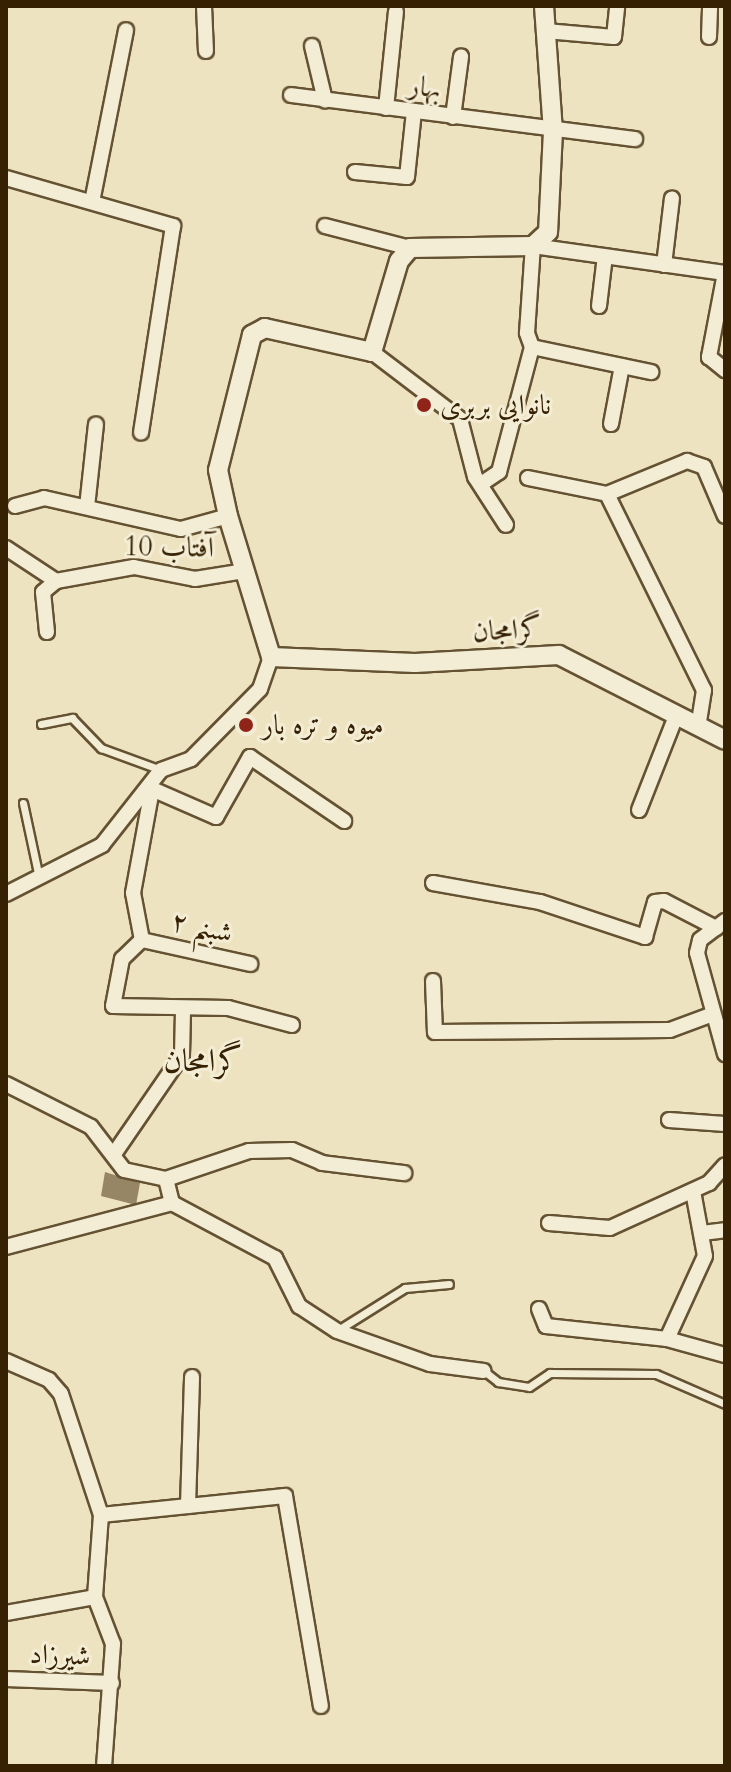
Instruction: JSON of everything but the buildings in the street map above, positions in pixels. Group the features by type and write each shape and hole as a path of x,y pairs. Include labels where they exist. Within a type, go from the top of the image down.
{"street":[{"path":"204,6 206,51"},
{"path":"481,484 499,472 532,347 527,333 533,246 548,232 553,131 544,6"},
{"path":"546,31 614,37 617,6"},
{"path":"709,37 710,6"},
{"path":"386,108 396,12"},
{"path":"93,197 126,30"},
{"path":"312,46 325,100"},
{"path":"453,117 461,57"},
{"name":"بهار","path":"291,95 553,131 635,139"},
{"path":"355,172 407,177 414,112"},
{"path":"6,178 93,197 173,226 141,433"},
{"path":"664,265 672,198"},
{"path":"325,226 410,248 533,246 725,272 709,357 725,370"},
{"path":"372,352 399,261 410,248"},
{"path":"599,306 605,256"},
{"path":"292,1025 228,1008 183,1011 113,1006 122,959 142,940 133,893 152,789 161,770 191,759 260,689 271,657 228,516 218,470 252,335 265,328 372,352 451,407 481,484 506,525"},
{"path":"532,347 651,372"},
{"path":"611,424 622,366"},
{"path":"87,507 96,424"},
{"path":"528,478 607,494 687,461 704,467 725,516"},
{"path":"607,494 704,690 698,727"},
{"path":"15,506 44,498 181,529 228,516"},
{"path":"6,548 56,581 43,592 47,632"},
{"name":"آفتاب 10","path":"56,581 134,567 195,579 245,571"},
{"name":"گرامجان","path":"271,657 415,663 559,655 725,740"},
{"path":"639,810 676,716"},
{"path":"152,789 216,817 250,757 344,821"},
{"path":"6,894 38,873 81,861 152,789"},
{"path":"433,883 540,902 645,937 655,902 664,901 720,924 697,953 716,1007 725,1054"},
{"name":"شبنم ۲","path":"142,940 250,964"},
{"path":"433,981 435,1032 670,1030 716,1007"},
{"path":"114,1154 182,1055 183,1011"},
{"path":"6,1084 91,1127 124,1170 166,1179 249,1151 292,1150 322,1163 404,1173"},
{"path":"669,1120 725,1124"},
{"path":"549,1223 610,1228 693,1191 723,1172"},
{"path":"166,1179 172,1203"},
{"path":"667,1339 677,1304 701,1268 702,1233 693,1191"},
{"path":"6,1247 172,1203 275,1258 299,1306 337,1331 430,1364 484,1371"},
{"path":"702,1233 725,1230"},
{"path":"539,1309 546,1326 667,1339 725,1355"},
{"path":"6,1361 49,1380 61,1394 101,1515 95,1597 113,1644 104,1766"},
{"path":"188,1506 192,1377"},
{"path":"101,1515 285,1496 321,1706"},
{"path":"6,1613 95,1597"},
{"name":"شیرزاد","path":"6,1679 112,1683"}],"lane":[{"path":"41,724 72,718 101,748 161,770"},
{"path":"23,803 38,873"},
{"path":"337,1331 405,1288 449,1284"},
{"path":"484,1371 498,1382 529,1387 550,1373 656,1374 725,1404"}],"place":[{"name":"نانوایی بربری","path":"424,405"},
{"name":"میوه و تره بار","path":"246,725"}],"district":[{"name":"گرامجان","path":"203,1061"}]}
